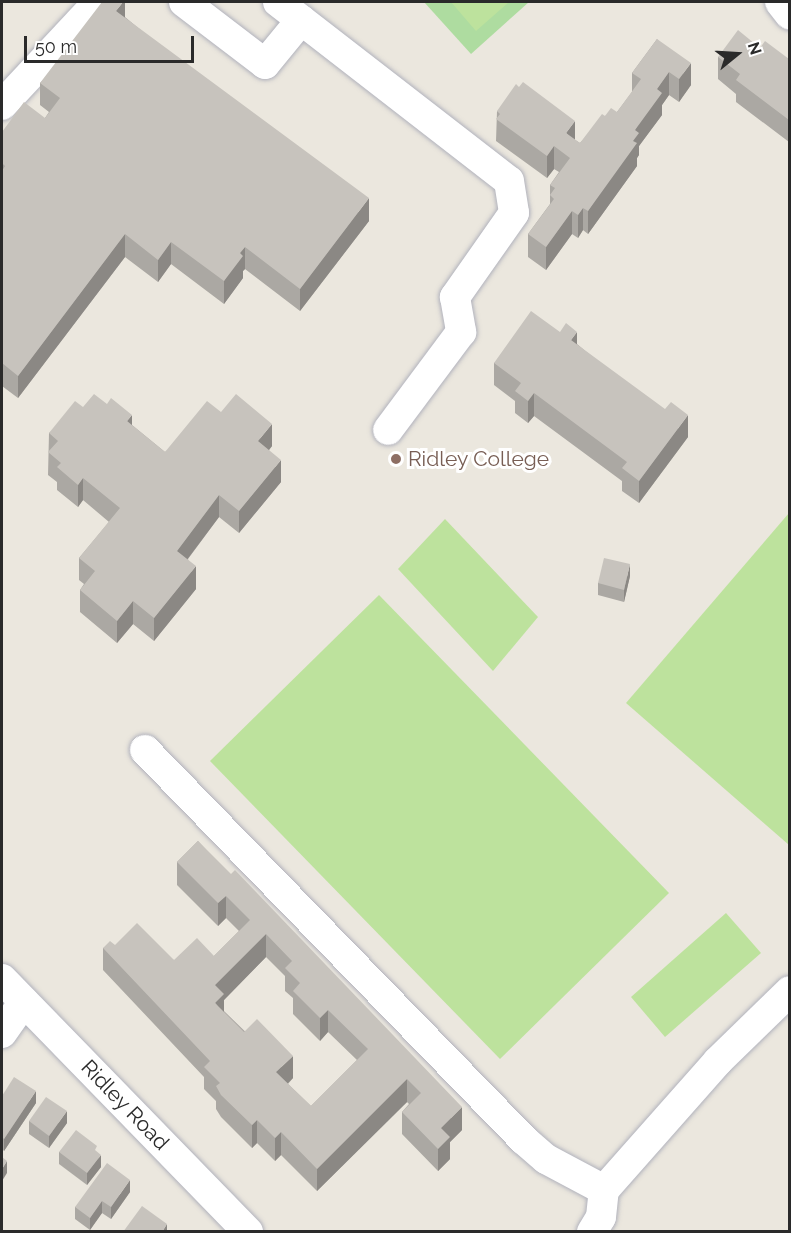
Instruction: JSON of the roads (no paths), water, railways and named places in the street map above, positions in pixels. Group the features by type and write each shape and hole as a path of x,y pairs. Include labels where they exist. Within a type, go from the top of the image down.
{"street":[{"path":"2,105 98,2"},
{"path":"184,2 265,64 301,20"},
{"path":"278,2 509,181 514,213 455,297 460,332 388,430"},
{"path":"780,2 789,15"},
{"path":"145,750 524,1140 546,1159 604,1190"},
{"name":"Ridley Road","path":"2,979 248,1232"},
{"path":"592,1232 601,1217 604,1190 718,1061 789,991"},
{"path":"2,1033 24,1002"}],"place":[{"name":"Ridley College","path":"396,459"}]}
